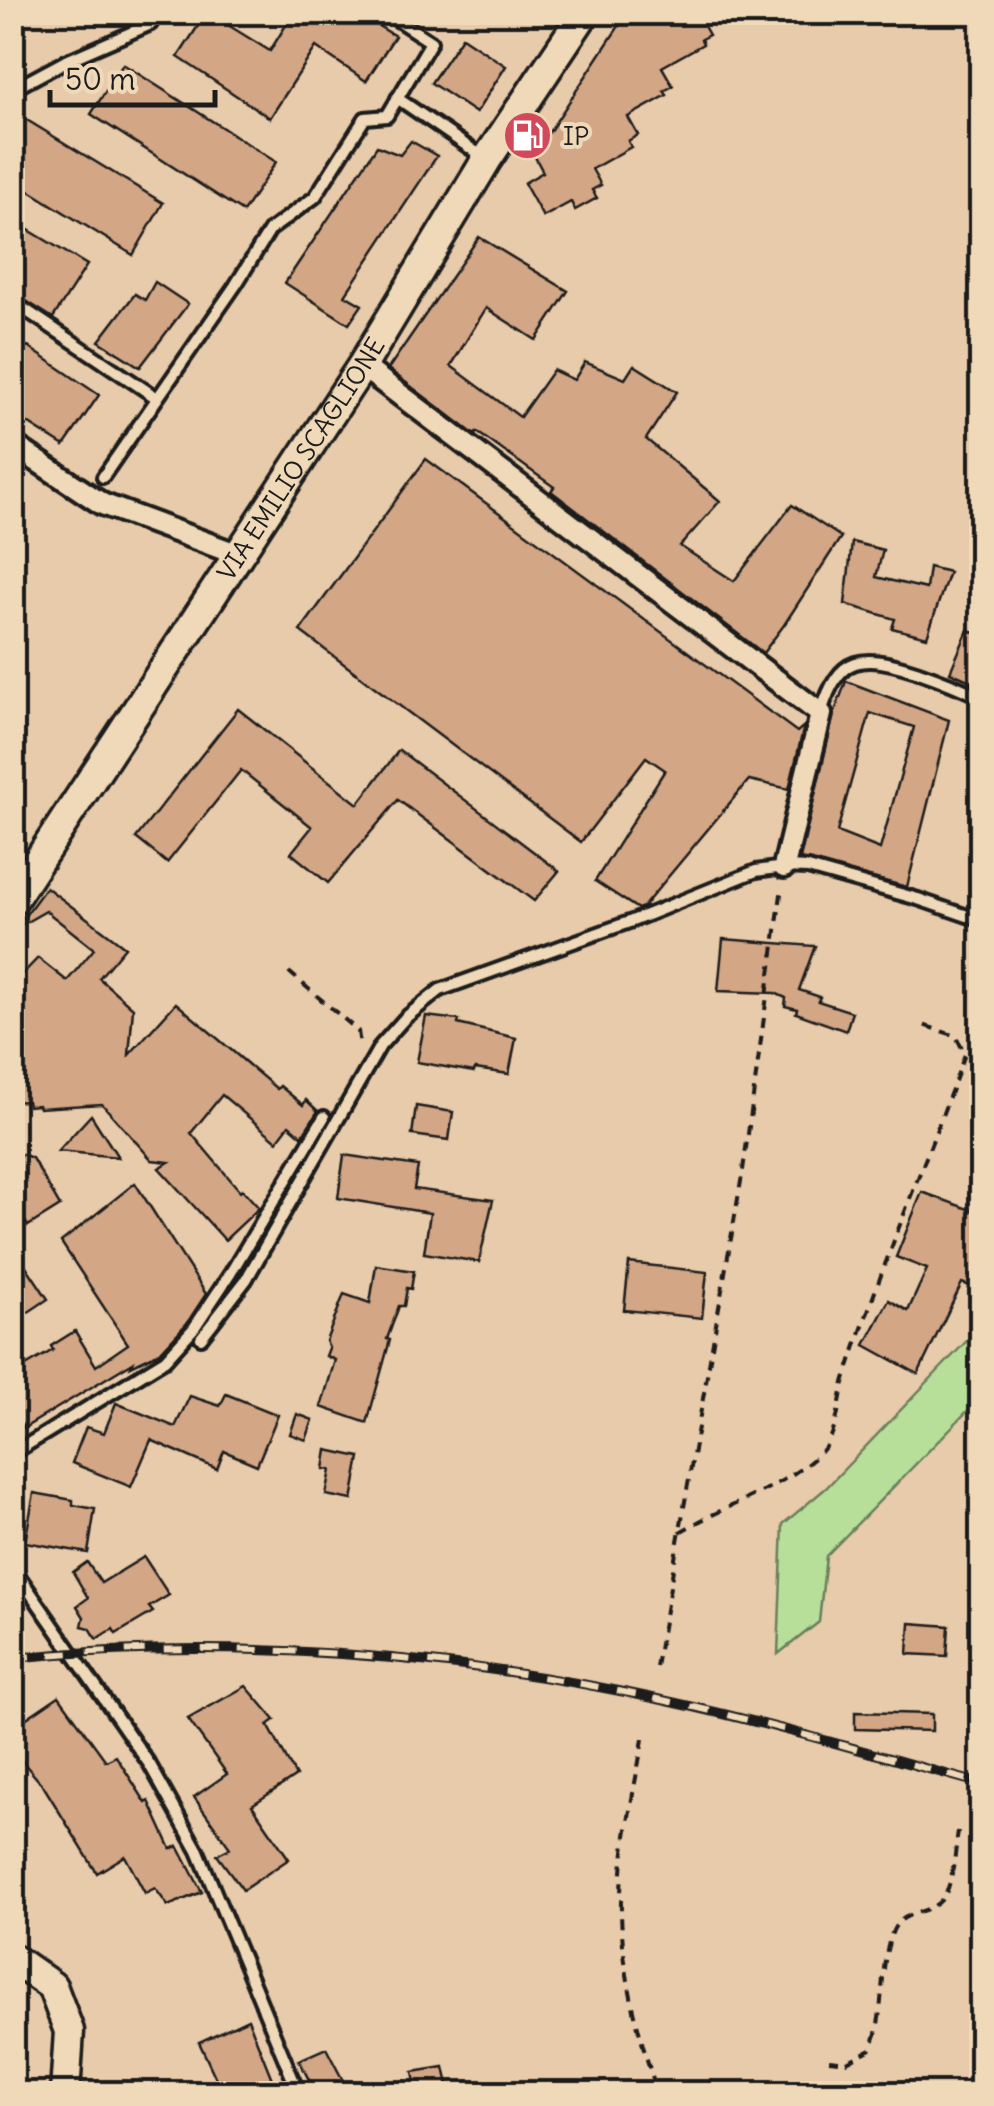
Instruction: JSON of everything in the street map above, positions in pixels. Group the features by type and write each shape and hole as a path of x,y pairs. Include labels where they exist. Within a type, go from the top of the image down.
{"main road":[{"name":"VIA EMILIO SCAGLIONE","path":"12,902 362,366 487,159 585,12"},
{"path":"12,1958 52,1986 58,2001 69,2031 65,2094"}],"street":[{"path":"362,366 821,714 784,867"},
{"path":"12,444 102,504 239,555"}],"lane":[{"path":"103,477 270,230 315,196 365,118 386,116 431,42 385,12"},
{"path":"12,90 66,61 152,24"},
{"path":"397,98 487,159"},
{"path":"12,301 157,398"},
{"path":"821,714 828,689 843,670 861,660 884,660 952,683 982,698"},
{"path":"201,1338 246,1280 380,1046 405,1018 440,990 756,872 784,867 808,868 885,889 982,921"},
{"path":"12,1454 166,1360 194,1328 230,1274 324,1116"},
{"path":"12,1566 150,1765 198,1851 299,2094"}],"path":[{"path":"656,1667 742,1170 784,867"},
{"path":"290,972 358,1031 360,1046 356,1060"},
{"path":"680,1532 786,1478 823,1451 835,1424 861,1330 965,1054 956,1036 923,1025"},
{"path":"643,1740 624,1854 621,1899 628,1987 658,2094"},
{"path":"829,2060 848,2062 872,2049 881,2025 892,1930 904,1916 934,1908 946,1895 958,1831"}],"green space":[{"path":"981,1326 981,1397 826,1556 819,1622 778,1654 783,1524 826,1488"}],"building":[{"path":"207,12 270,51 294,12 355,12 395,36 366,81 316,47 270,118 178,57"},
{"path":"628,12 696,12 709,35 701,39 703,44 662,67 673,86 664,91 667,95 628,117 638,135 628,141 631,147 592,169 601,185 592,190 597,198 575,210 571,202 543,217 524,183 543,172 534,155"},
{"path":"462,37 506,66 476,113 431,83"},
{"path":"123,64 276,162 243,212 91,114"},
{"path":"12,111 163,203 133,255 12,180"},
{"path":"411,141 437,156 345,295 362,305 349,324 285,283 377,146 400,155"},
{"path":"12,220 87,265 53,318 12,292"},
{"path":"479,237 568,291 536,340 486,308 451,366 520,417 553,370 574,380 585,362 625,379 634,365 677,392 646,439 720,501 680,546 734,581 792,505 841,537 763,653 551,491 554,487 477,432 475,435 388,369"},
{"path":"155,282 188,304 140,367 99,341 135,294 145,300"},
{"path":"12,336 99,395 64,446 12,413"},
{"path":"426,459 797,732 804,726 789,789 749,780 643,907 638,909 595,881 665,770 646,757 581,842 300,631"},
{"path":"852,542 883,550 876,577 926,589 929,567 949,572 927,637 892,628 895,619 845,604"},
{"path":"968,630 982,635 982,686 950,672"},
{"path":"846,681 949,720 907,887 800,859 834,714","holes":["870,713 914,727 880,849 837,832"]},
{"path":"238,709 358,804 399,750 559,871 534,901 398,800 328,883 291,853 312,827 241,770 167,863 136,838"},
{"path":"46,887 125,947 99,978 133,1008 129,1055 176,1003 277,1089 280,1086 303,1105 306,1100 318,1111 302,1136 289,1125 277,1141 222,1095 191,1133 259,1208 225,1240 159,1168 169,1162 152,1160 102,1104 39,1108 28,1106 27,1101 12,1102 12,985 38,958 67,981 94,949 46,911 16,928"},
{"path":"723,939 815,946 799,990 852,1012 846,1031 796,1013 797,1009 785,1006 786,998 775,993 718,991"},
{"path":"426,1016 459,1020 458,1024 516,1038 509,1074 417,1062"},
{"path":"416,1106 453,1112 449,1140 412,1135"},
{"path":"91,1115 118,1157 58,1151"},
{"path":"22,1154 32,1158 60,1206 28,1226 12,1201 12,1159"},
{"path":"344,1155 418,1166 414,1189 493,1200 479,1262 424,1253 430,1213 338,1198"},
{"path":"135,1183 206,1294 187,1323 160,1352 131,1366 133,1362 24,1428 12,1408 12,1374 53,1350 51,1346 75,1331 96,1366 128,1344 61,1242"},
{"path":"922,1192 982,1214 982,1276 976,1288 962,1283 918,1374 865,1345 889,1300 908,1311 927,1269 896,1257"},
{"path":"12,1245 48,1299 12,1323"},
{"path":"629,1263 707,1272 702,1318 624,1310"},
{"path":"376,1265 414,1271 411,1289 407,1288 404,1306 399,1306 387,1339 390,1340 367,1423 321,1407 335,1360 326,1356 326,1341 344,1294 370,1303"},
{"path":"226,1394 278,1415 257,1465 224,1451 217,1469 151,1440 131,1487 72,1463 86,1427 104,1433 116,1403 175,1427 190,1396 220,1406"},
{"path":"297,1414 313,1420 306,1440 290,1434"},
{"path":"327,1450 360,1457 352,1500 326,1495 331,1470 324,1469"},
{"path":"34,1493 73,1500 73,1505 95,1509 88,1553 25,1542"},
{"path":"144,1557 169,1595 149,1607 153,1612 116,1634 113,1629 97,1639 90,1628 82,1626 84,1617 77,1606 88,1598 73,1572 87,1562 101,1583"},
{"path":"910,1623 949,1626 947,1656 908,1654"},
{"path":"246,1686 275,1720 268,1725 296,1776 252,1805 289,1859 243,1890 217,1855 230,1848 194,1797 227,1774 188,1719"},
{"path":"59,1696 106,1761 116,1756 146,1803 149,1801 171,1849 178,1846 202,1892 168,1906 155,1888 145,1893 125,1856 97,1873 44,1787 12,1749 12,1728"},
{"path":"855,1712 932,1714 932,1731 855,1729"},
{"path":"248,2019 278,2094 223,2094 199,2042"},
{"path":"326,2048 350,2094 316,2094 299,2060"},
{"path":"444,2067 450,2094 417,2094 413,2072"}],"railway":[{"path":"12,1658 176,1649 258,1650 341,1654 505,1671 707,1710 982,1784"}],"place":[{"name":"IP","path":"528,136"}]}
